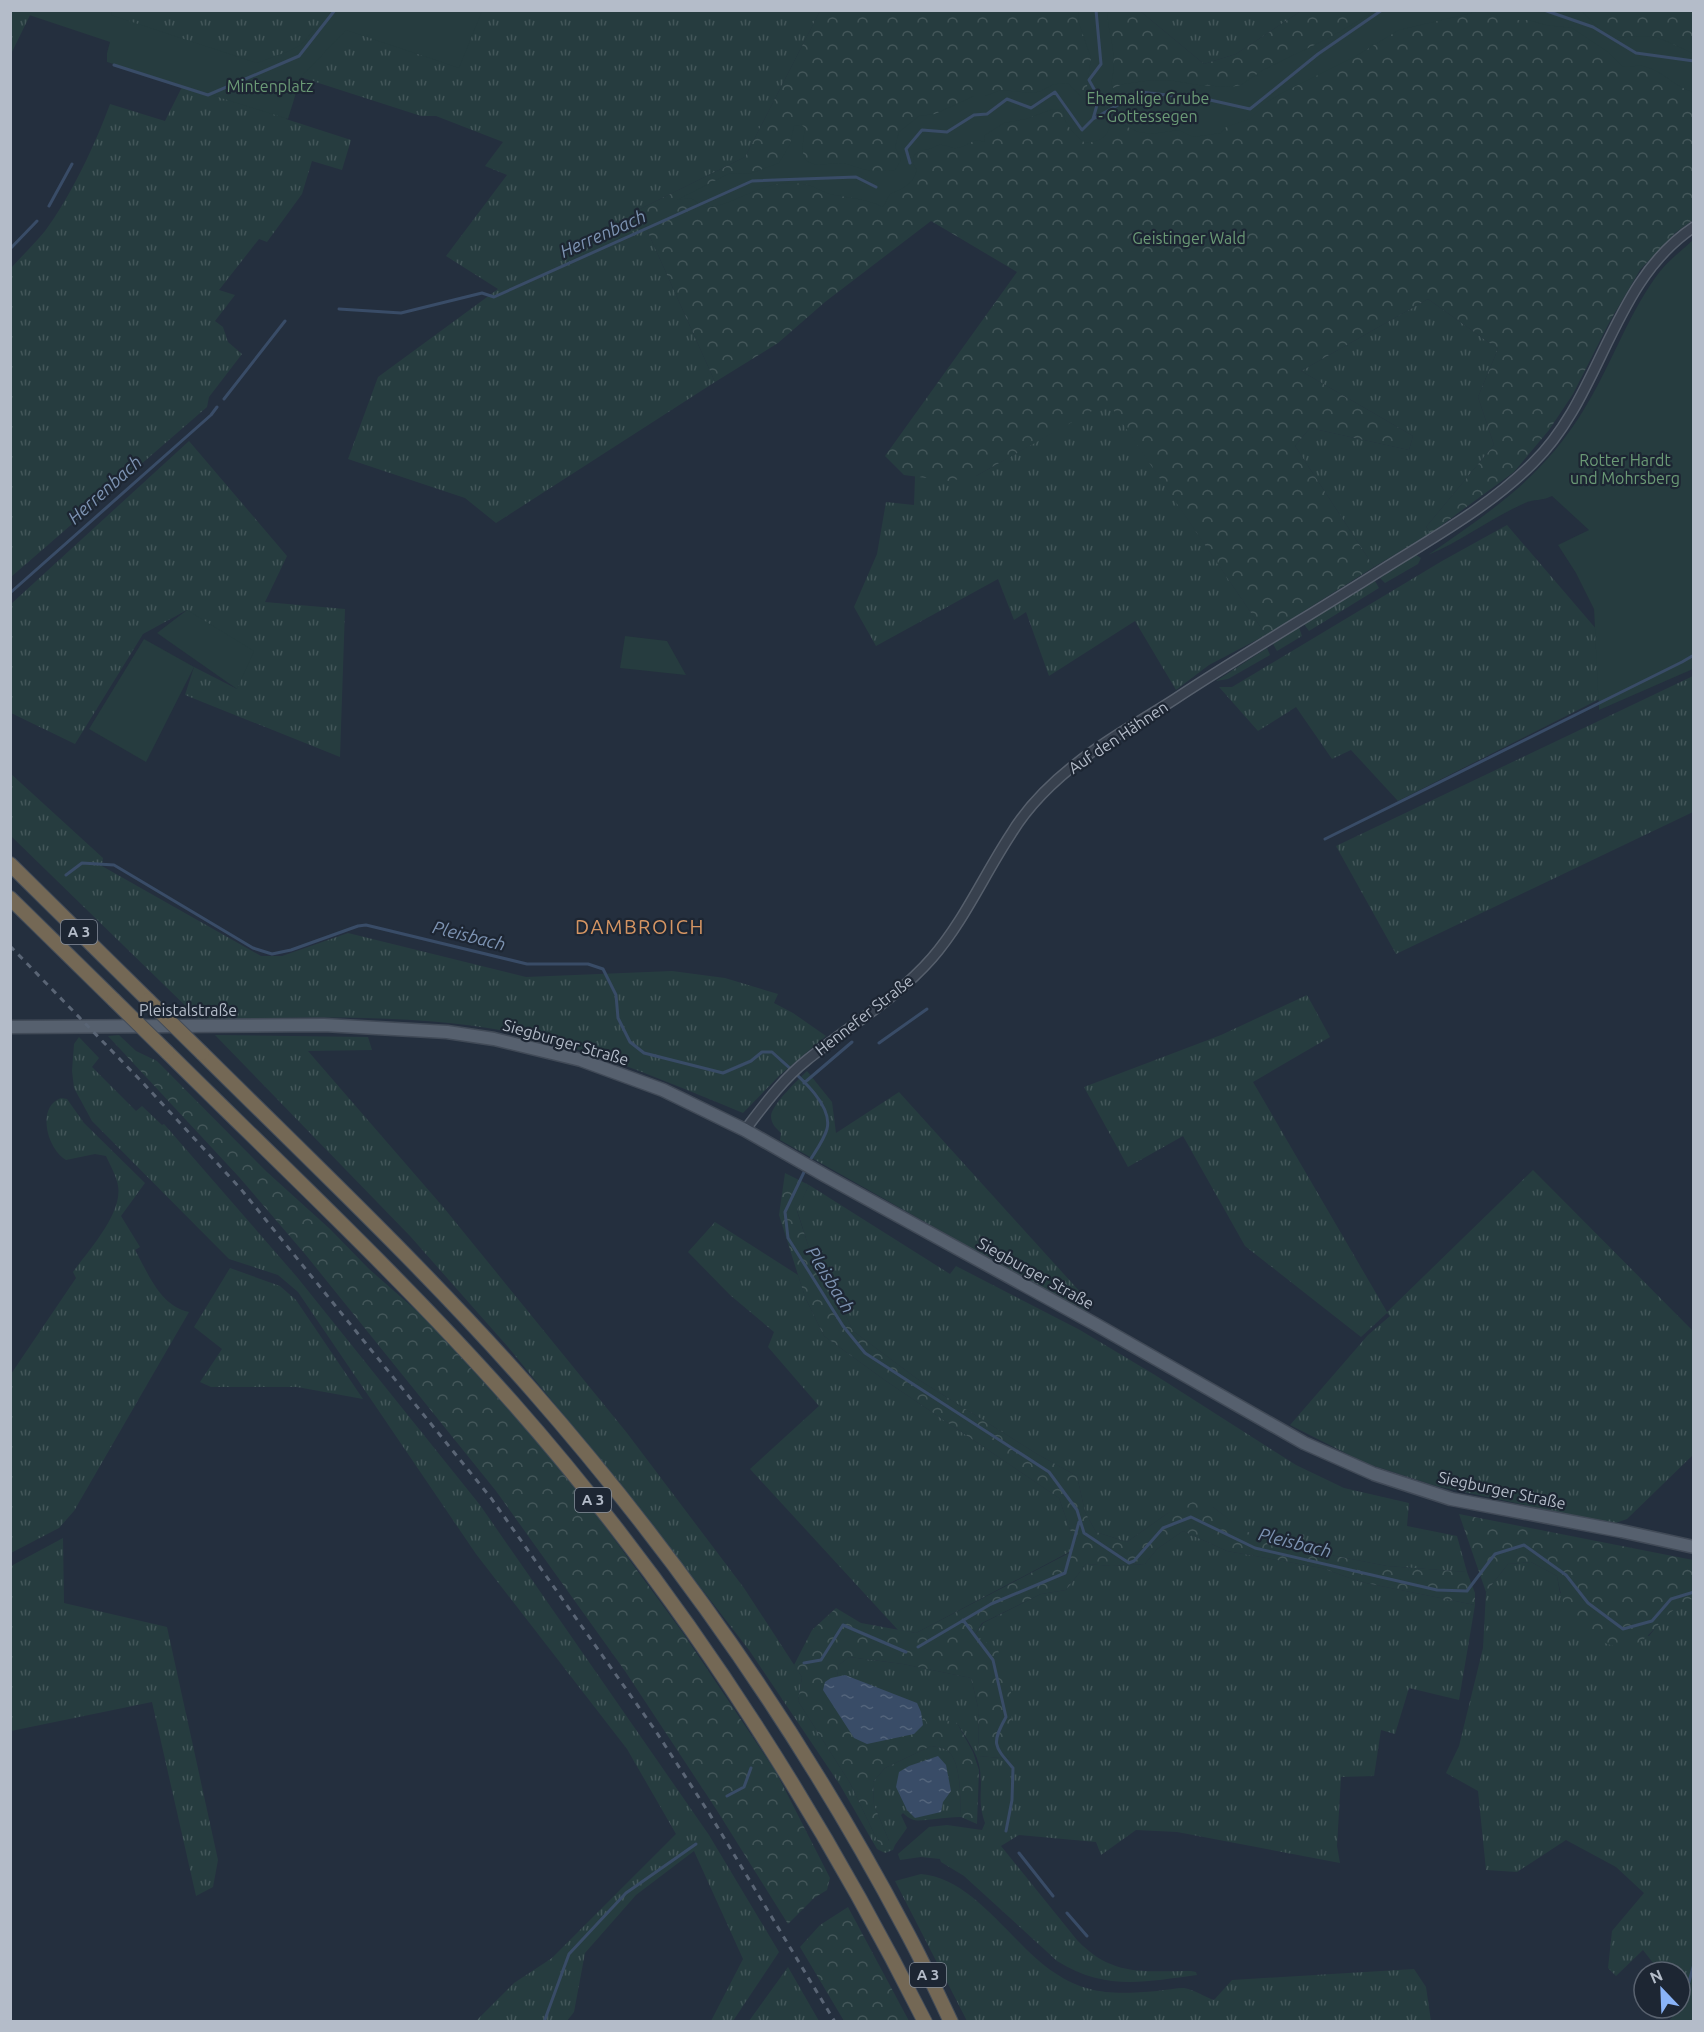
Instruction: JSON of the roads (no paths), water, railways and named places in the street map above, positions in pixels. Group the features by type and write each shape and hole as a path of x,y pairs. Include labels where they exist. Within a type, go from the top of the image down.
{"highway":[{"name":"A 3","path":"10,864 464,1315 538,1398 640,1521 747,1668 842,1817 899,1917 951,2022"},
{"name":"A 3","path":"10,898 378,1260 446,1330 513,1402 619,1532 727,1681 776,1756 873,1921 925,2022"}],"main road":[{"name":"Pleistalstraße","path":"10,1027 324,1025 365,1027"},
{"name":"Siegburger Straße","path":"365,1027 447,1032 494,1039 582,1060 663,1090 745,1130 1304,1443 1374,1474 1451,1499 1694,1546"}],"street":[{"name":"Auf den Hähnen","path":"1012,831 1037,799 1068,770 1096,749 1215,672 1434,537 1486,502 1535,462 1554,439 1578,402 1641,281 1666,250 1694,227"},
{"name":"Hennefer Straße","path":"745,1130 784,1080 903,987 933,957 956,927 1012,831"}],"water":[{"path":"845,1675 917,1703 923,1725 914,1734 867,1744 854,1738 823,1690 825,1682"},
{"path":"938,1756 946,1765 951,1791 943,1802 941,1812 915,1818 907,1810 896,1787 899,1772"}],"waterway":[{"path":"114,65 208,95 299,56 335,10"},
{"name":"Herrenbach","path":"910,163 906,149 922,130 947,132 974,115 987,114 1007,99 1031,108 1055,92 1082,130 1093,119 1099,98 1089,80 1101,64 1096,10"},
{"path":"1093,119 1141,92 1210,100 1250,109 1318,54 1382,10"},
{"path":"1544,10 1593,27 1636,53 1694,61"},
{"path":"49,206 72,164"},
{"name":"Herrenbach","path":"339,309 401,313 482,293 494,297 752,181 856,177 876,187"},
{"path":"10,249 37,221"},
{"name":"Herrenbach","path":"224,399 285,321"},
{"name":"Herrenbach","path":"10,593 211,415 217,407"},
{"path":"1325,839 1694,655"},
{"name":"Pleisbach","path":"66,875 82,863 114,865 253,948 272,954 366,925 527,964 588,964 603,969 616,995 618,1018 630,1042 644,1053 723,1073 751,1061 762,1052 772,1052 799,1077 817,1097 824,1108 827,1119 826,1133 809,1162"},
{"path":"879,1043 927,1009"},
{"path":"804,1083 852,1042"},
{"name":"Pleisbach","path":"806,1168 785,1212 788,1238 843,1326 865,1353 1049,1472 1077,1510 1084,1533 1129,1563 1134,1561 1163,1528 1191,1517 1255,1548 1437,1590 1467,1591 1495,1554 1524,1545 1566,1575 1588,1603 1623,1629 1652,1621 1671,1599 1694,1592"},
{"path":"918,1647 991,1604 1065,1573 1079,1522"},
{"path":"963,1620 993,1660 1006,1717 997,1739 998,1749 1013,1768 1012,1800 1006,1831"},
{"path":"804,1663 821,1660 843,1625 906,1652"},
{"path":"727,1796 744,1787 751,1768"},
{"path":"544,2022 569,1954 626,1893 696,1844"},
{"path":"1019,1853 1053,1896"},
{"path":"1067,1913 1087,1936"},
{"path":"1692,1971 1694,1964"}],"railway":[{"path":"10,946 144,1084 240,1188 491,1498 655,1730 709,1813 835,2022"}],"district":[{"name":"DAMBROICH","path":"640,927"}],"park label":[{"name":"Mintenplatz","path":"270,86"},
{"name":"Ehemalige Grube - Gottessegen","path":"1148,107"},
{"name":"Geistinger Wald","path":"1189,238"},
{"name":"Rotter Hardt und Mohrsberg","path":"1625,469"}]}
